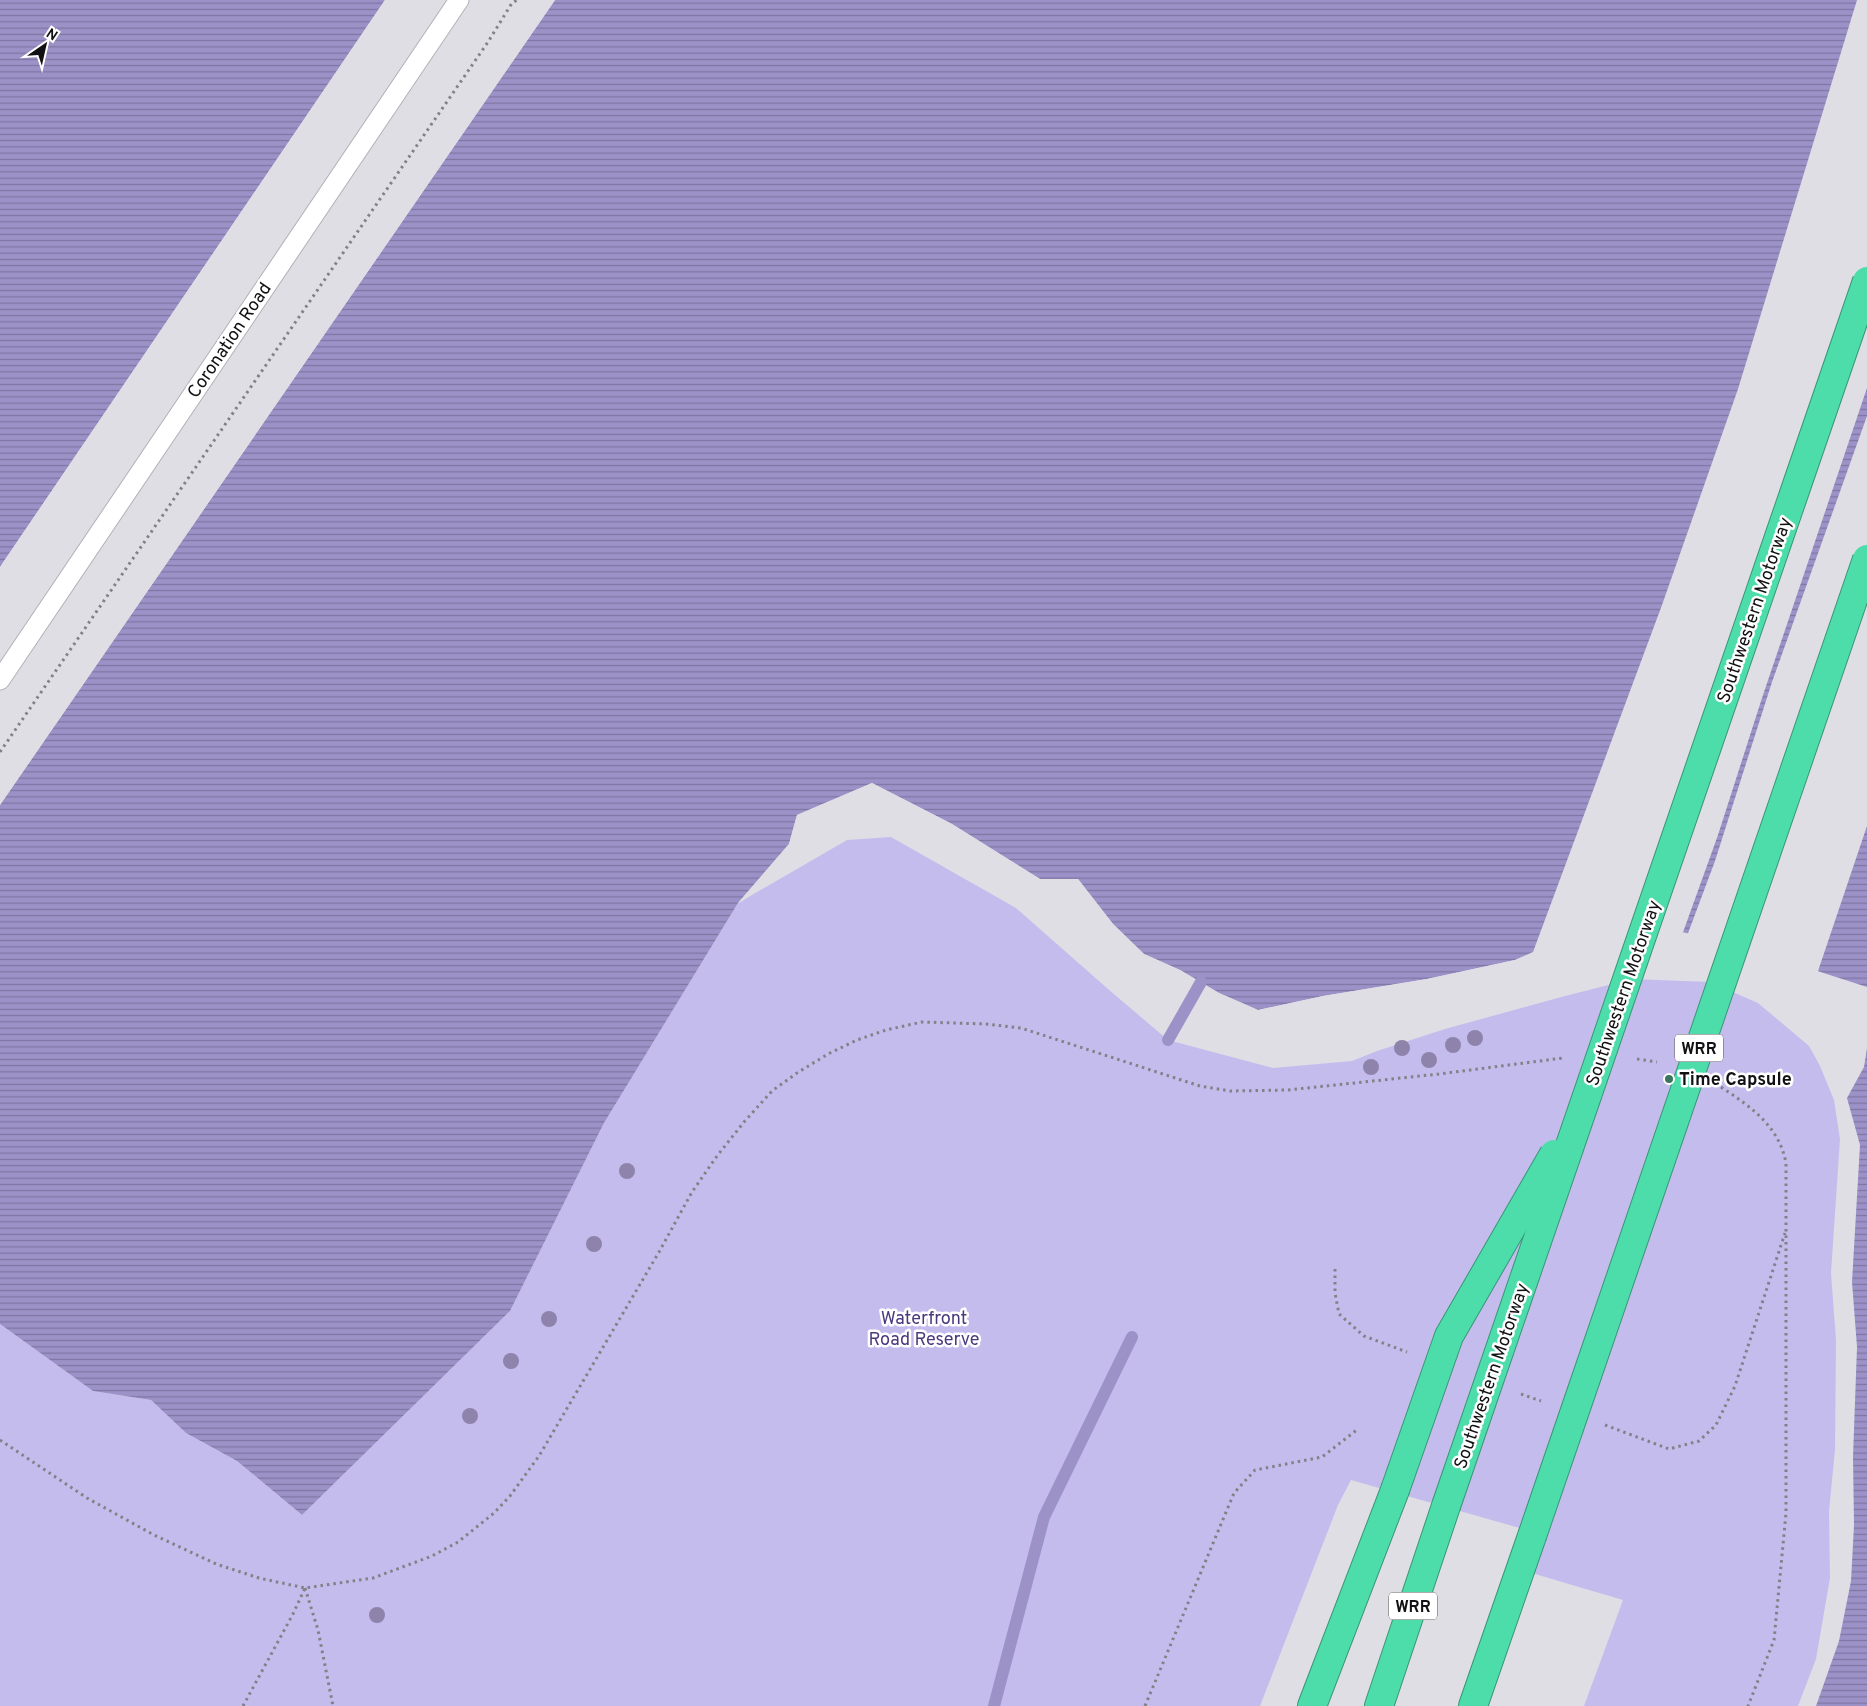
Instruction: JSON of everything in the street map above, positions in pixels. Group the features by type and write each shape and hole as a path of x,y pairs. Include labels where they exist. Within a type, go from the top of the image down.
{"highway":[{"name":"Southwestern Motorway","path":"1379,1706 1867,281"},
{"name":"WRR","path":"1474,1706 1867,559"},
{"path":"1312,1706 1395,1490 1449,1336 1586,1099"}],"lane":[{"name":"Coronation Road","path":"0,680 459,0"}],"path":[{"path":"0,752 488,42 512,3 517,0"},
{"path":"0,1440 86,1498 154,1535 216,1564 259,1578 305,1588 373,1578 432,1556 458,1542 494,1513 522,1482 659,1252 692,1192 718,1156 744,1122 772,1091 828,1054 857,1040 886,1030 922,1022 956,1022 1021,1028 1200,1086 1230,1091 1256,1092 1440,1074 1571,1057"},
{"path":"1631,1058 1664,1064"},
{"path":"1713,1083 1742,1101 1760,1116 1775,1134 1783,1148 1786,1163 1786,1513 1774,1640 1748,1706"},
{"path":"1145,1706 1234,1493 1255,1470 1322,1457 1358,1429"},
{"path":"243,1706 305,1588"},
{"path":"305,1588 318,1630 333,1706"}],"green space":[{"name":"Waterfront Road Reserve","path":"891,837 1016,908 1168,1040 1273,1068 1352,1061 1445,1029 1632,979 1710,982 1758,1003 1809,1046 1820,1066 1834,1100 1840,1139 1831,1273 1836,1340 1835,1450 1829,1511 1830,1578 1816,1659 1798,1706 1584,1706 1623,1600 1515,1568 1523,1529 1351,1480 1338,1505 1260,1706 0,1706 0,1324 93,1391 151,1400 186,1433 237,1461 302,1515 510,1311 604,1123 738,903 847,840"}],"shaded area":[{"path":"0,0 385,0 0,567"},
{"path":"555,0 1867,0 1867,987 1734,944 1669,929 1587,932 1515,960 1427,979 1323,996 1258,1010 1219,993 1180,970 1144,954 1113,924 1078,879 1040,879 952,824 872,783 797,815 789,844 738,903 604,1123 510,1311 302,1515 237,1461 186,1433 151,1400 93,1391 0,1324 0,805"},
{"path":"1867,1048 1867,1706 1816,1706 1839,1641 1851,1581 1854,1525 1853,1457 1857,1347 1852,1282 1860,1145 1847,1098 1864,1067"}],"pier":[{"path":"385,0 388,0 0,570 0,567"},
{"path":"552,0 555,0 0,805 0,801"},
{"path":"1857,0 1867,0 1867,388 1762,698 1718,835 1682,935 1668,932 1587,935 1515,962 1427,982 1257,1012 1218,995 1179,972 1142,957 1111,925 1077,881 1039,881 951,826 872,786 799,817 791,845 744,900 738,903 789,844 797,815 872,783 952,824 1040,879 1078,879 1113,924 1144,954 1180,970 1219,993 1258,1010 1323,996 1427,979 1515,960 1533,952 1662,605 1738,389"},
{"path":"1867,416 1867,826 1817,974 1734,946 1687,936 1715,861 1772,682"}],"waterway":[{"path":"1168,1040 1201,982"},
{"path":"994,1706 1044,1517 1132,1337"}],"place":[{"name":"Time Capsule","path":"1669,1079"}]}
